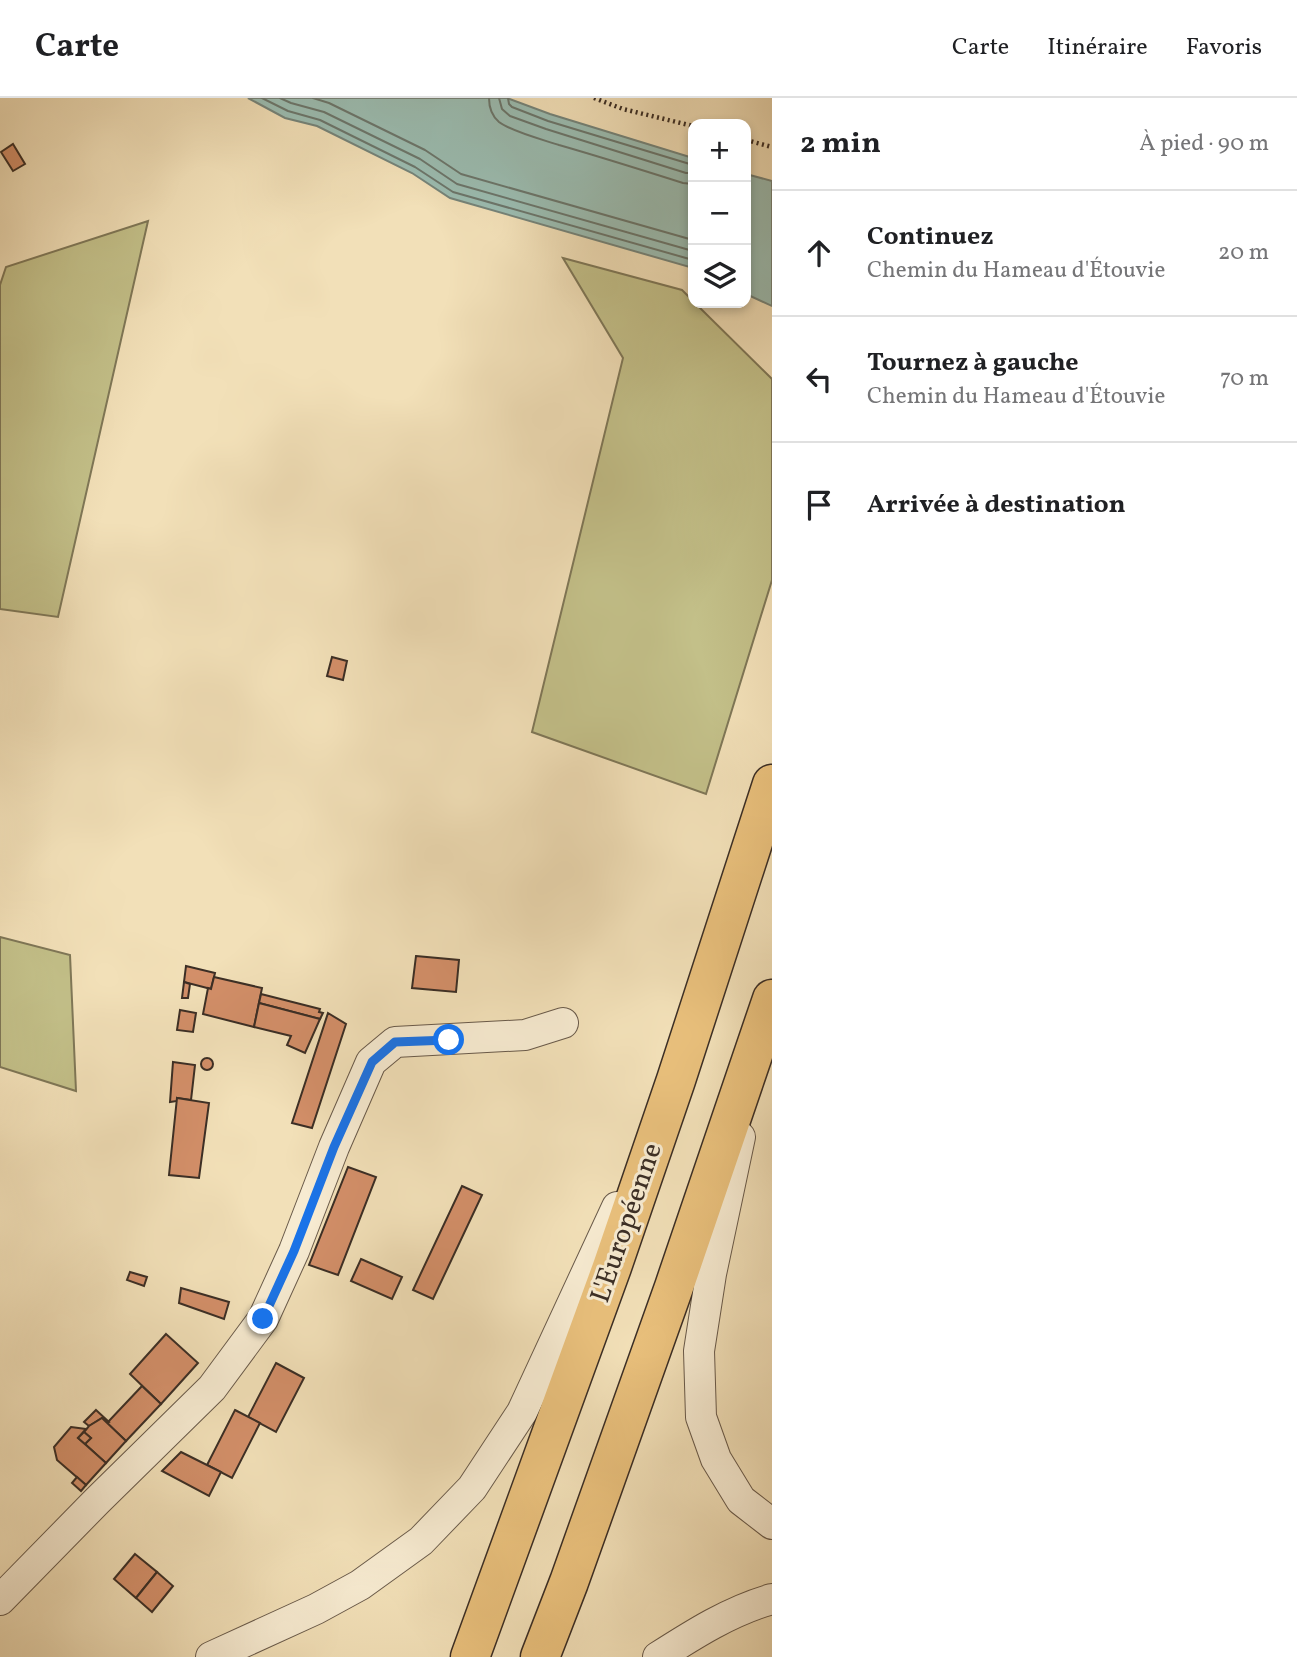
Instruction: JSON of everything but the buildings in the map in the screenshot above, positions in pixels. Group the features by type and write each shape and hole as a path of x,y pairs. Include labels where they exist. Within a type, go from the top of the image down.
{"highway":[{"name":"L'Européenne","path":"470,1657 612,1267 772,784"},
{"path":"540,1657 665,1313 769,1008"}],"street":[{"path":"769,1008 711,1274 699,1351 701,1417 716,1459 741,1500 772,1524"},
{"path":"0,1600 212,1388 263,1319 372,1062 395,1042 525,1035 563,1023"},
{"path":"211,1657 316,1609 360,1585 421,1541 472,1488 522,1412 676,1080"},
{"path":"658,1657 700,1630 752,1605 772,1599"}],"path":[{"path":"594,98 688,125"},
{"path":"751,141 772,147"}],"shaded area":[{"path":"148,221 58,617 0,609 0,285 6,267"},
{"path":"563,258 682,290 688,296 688,308 700,308 772,379 772,580 706,794 532,732 623,358"},
{"path":"0,937 70,955 76,1091 0,1067"}],"water":[{"path":"248,98 507,98 688,156 688,267 450,198 412,173 317,126 285,118"},
{"path":"751,175 772,181 772,306 751,296"}],"route":[{"path":"263,1319 372,1062 395,1042 449,1040"}]}
